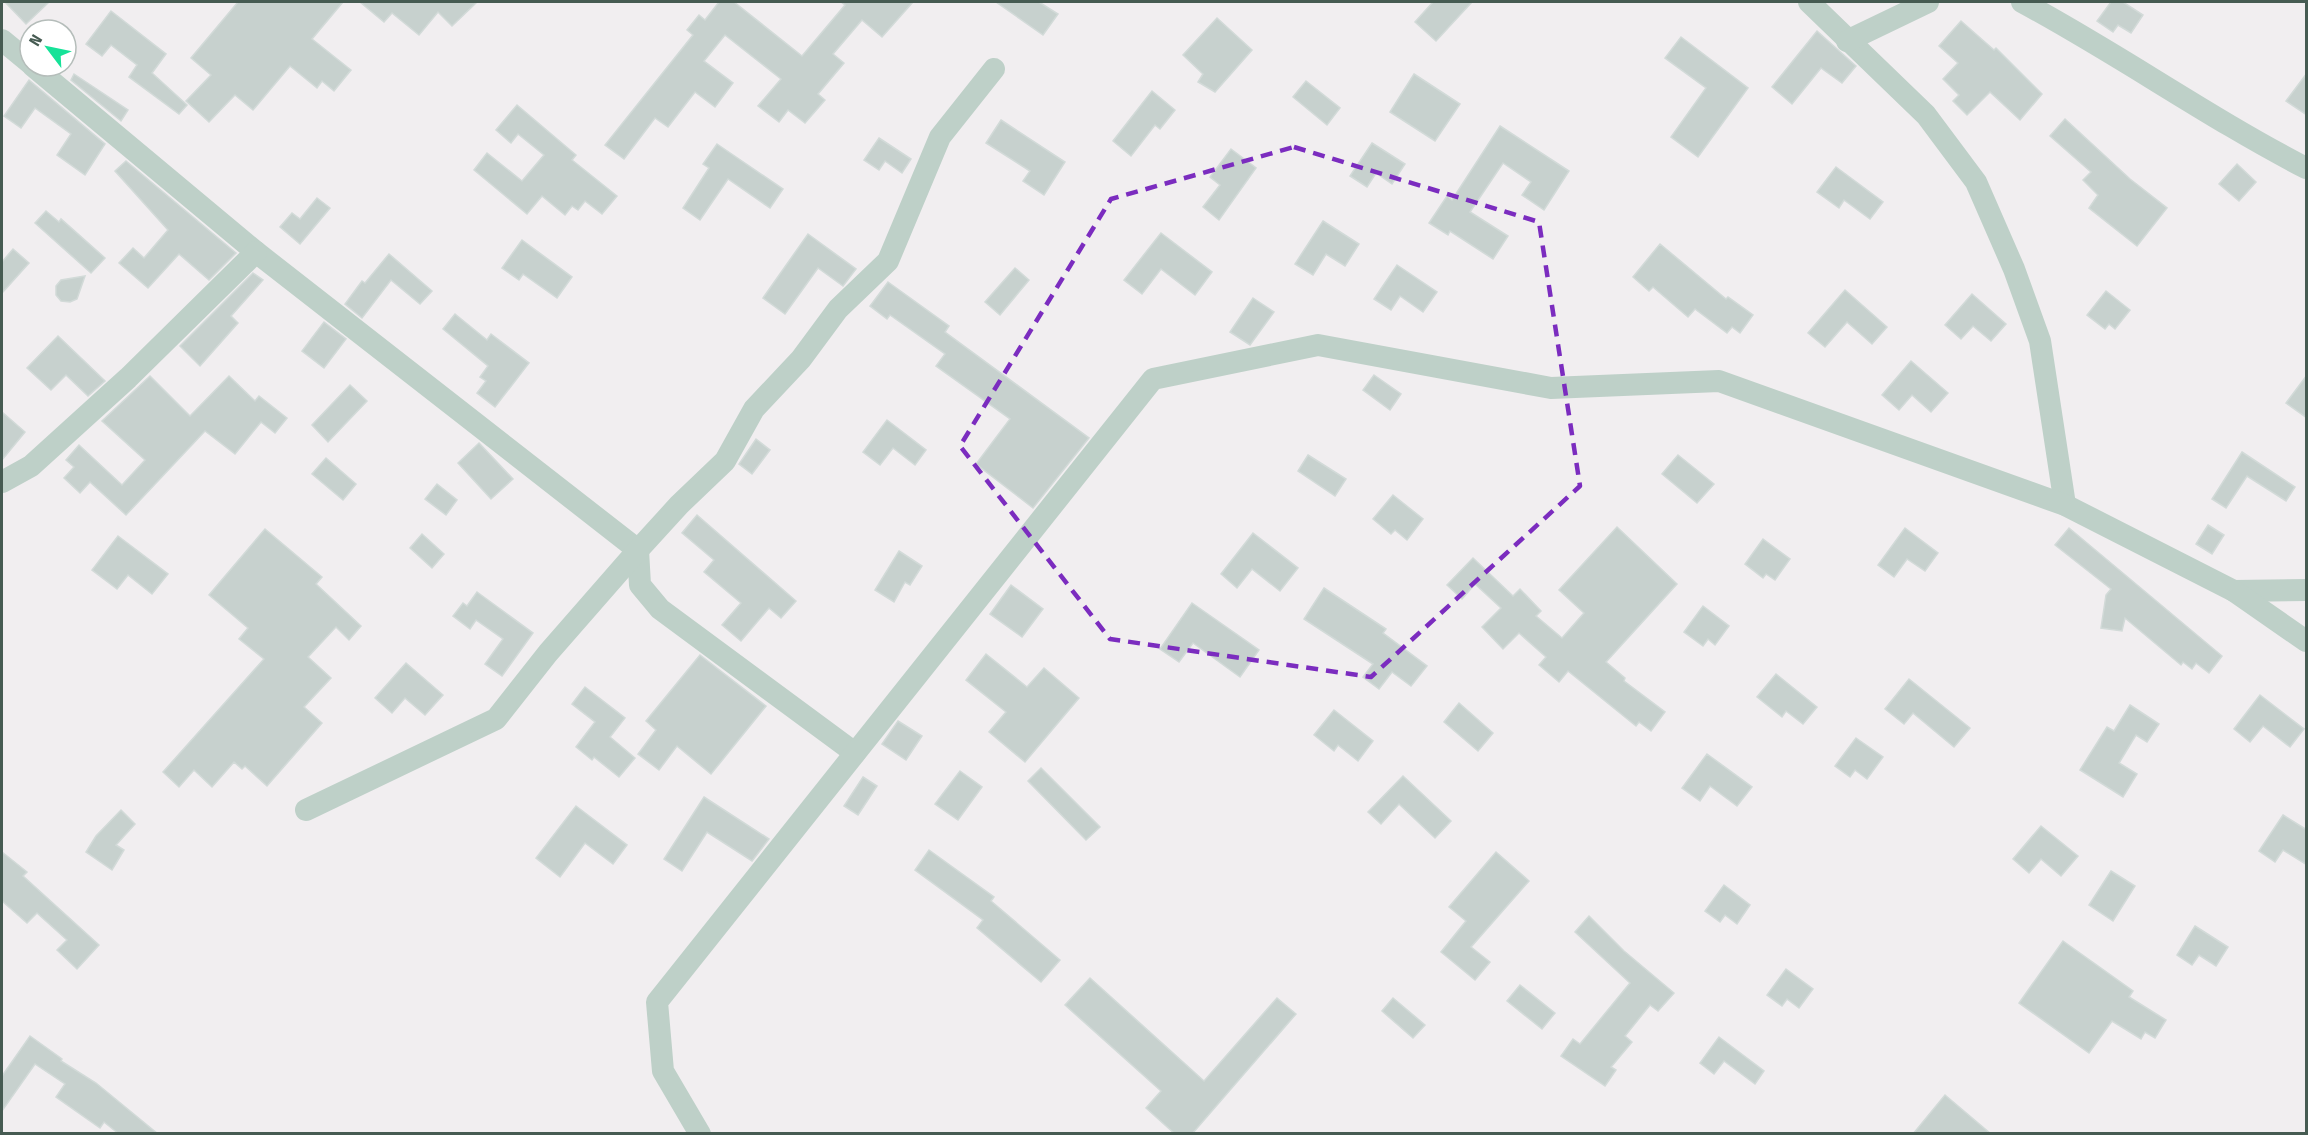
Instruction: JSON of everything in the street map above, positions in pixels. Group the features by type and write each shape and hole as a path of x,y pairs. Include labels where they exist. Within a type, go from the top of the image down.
{"street":[{"path":"1809,2 1926,115 1976,182 2014,269 2040,341 2065,505"},
{"path":"1847,41 1928,2"},
{"path":"2022,2 2088,37 2269,149 2307,168"},
{"path":"2,40 18,53"},
{"path":"306,810 496,718 548,653 638,550 679,505 725,461 754,409 801,359 837,309 888,261 940,137 994,69"},
{"path":"48,78 256,252 638,550 640,585 660,609 855,753"},
{"path":"2,482 31,466 128,378 256,252"},
{"path":"700,1134 663,1071 657,1002 1153,379 1318,345 1551,388 1719,381 2065,505 2234,591 2307,641"},
{"path":"2234,591 2307,590"}],"highlighted area":[{"path":"1294,147 1539,222 1580,486 1371,677 1110,639 960,446 1111,199"}],"building":[{"path":"5,2 49,2 32,18 20,18"},
{"path":"238,2 343,2 312,39 351,70 334,91 322,81 317,88 290,66 253,110 235,95 209,122 186,101 211,75 191,58"},
{"path":"360,2 477,2 452,26 438,12 419,35 392,13 384,22"},
{"path":"719,2 734,2 802,56 845,5 841,2 913,2 882,37 862,20 833,54 844,63 818,94 825,100 805,123 788,110 779,122 758,106 781,79 725,35 704,61 733,83 715,107 695,92 668,127 655,118 624,159 605,145 693,35 687,30 699,15 705,20"},
{"path":"996,2 1039,2 1058,14 1043,35"},
{"path":"1433,2 1472,2 1436,41 1415,22"},
{"path":"2111,2 2123,2 2143,15 2131,33 2118,25 2113,32 2097,21"},
{"path":"111,11 166,54 152,73 187,105 179,114 129,77 137,65 111,45 102,56 86,44"},
{"path":"1217,18 1252,50 1215,92 1198,82 1203,74 1183,55"},
{"path":"1961,21 1994,50 1996,48 2042,94 2020,120 1990,92 1967,115 1953,101 1959,95 1943,79 1958,63 1939,46"},
{"path":"1817,31 1856,66 1842,83 1821,68 1792,104 1772,87"},
{"path":"1681,37 1748,88 1698,157 1671,137 1706,88 1665,58"},
{"path":"2307,73 2307,115 2286,101"},
{"path":"1414,74 1460,104 1435,141 1390,112"},
{"path":"78,77 128,110 121,121 71,80"},
{"path":"29,80 105,144 85,175 57,155 71,134 35,108 21,128 4,116"},
{"path":"1306,81 1340,108 1327,125 1293,97"},
{"path":"1152,91 1175,110 1160,129 1155,125 1131,156 1113,141"},
{"path":"517,105 576,155 572,160 617,196 602,214 585,201 578,210 572,206 565,215 542,196 527,214 474,170 487,153 522,181 544,155 518,134 511,143 496,130"},
{"path":"2065,119 2130,179 2167,208 2137,246 2089,208 2098,195 2083,180 2091,172 2050,136"},
{"path":"1001,120 1065,162 1044,195 1023,181 1030,171 986,143"},
{"path":"1500,126 1569,171 1544,210 1522,195 1531,182 1503,163 1470,212 1508,236 1493,259 1450,231 1448,235 1429,223 1447,196 1452,200"},
{"path":"879,138 911,159 902,173 885,161 879,170 864,160"},
{"path":"1372,143 1405,164 1392,184 1376,173 1367,187 1350,176"},
{"path":"717,144 783,189 770,208 728,179 700,220 683,208 709,168 703,164"},
{"path":"1231,149 1256,168 1219,220 1203,207 1220,185 1210,177"},
{"path":"126,161 236,253 209,280 179,254 148,288 119,263 133,248 144,258 168,230 115,171"},
{"path":"2237,164 2256,182 2239,201 2219,184"},
{"path":"1836,167 1883,202 1870,219 1844,200 1839,208 1817,192"},
{"path":"317,198 330,208 300,244 280,227 292,213 300,219"},
{"path":"46,211 59,222 61,219 105,258 91,273 35,223"},
{"path":"1323,221 1359,244 1345,266 1326,254 1313,275 1295,264"},
{"path":"1161,233 1212,272 1195,295 1161,269 1142,294 1124,280"},
{"path":"808,234 856,269 843,286 818,268 785,314 763,298"},
{"path":"522,240 572,277 557,298 523,274 519,280 502,268"},
{"path":"1660,244 1726,299 1728,297 1753,315 1740,333 1732,327 1727,333 1695,309 1688,317 1653,287 1649,291 1633,277"},
{"path":"13,249 29,263 2,293 2,262"},
{"path":"389,254 432,291 420,304 391,280 362,318 345,304 362,281 365,283"},
{"path":"1397,265 1437,292 1423,312 1400,296 1391,310 1374,299"},
{"path":"1015,268 1029,280 1000,315 985,302"},
{"path":"253,273 263,280 231,316 238,323 200,366 180,346"},
{"path":"85,276 77,299 70,302 61,301 56,295 56,286 61,280"},
{"path":"888,282 949,326 945,332 1089,438 1033,508 976,464 1010,419 936,366 945,354 890,315 887,319 870,306"},
{"path":"1845,290 1887,327 1872,344 1847,322 1825,347 1808,333"},
{"path":"2106,291 2130,310 2115,329 2109,324 2105,329 2087,315"},
{"path":"1972,294 2006,324 1991,341 1973,326 1961,339 1945,325"},
{"path":"1253,298 1274,312 1250,345 1230,332"},
{"path":"455,314 487,340 491,334 529,363 495,407 477,393 486,381 480,377 488,366 443,329"},
{"path":"324,322 346,339 324,368 302,351"},
{"path":"58,336 105,381 88,396 66,375 51,390 27,368"},
{"path":"1911,361 1948,393 1931,412 1912,395 1899,410 1882,395"},
{"path":"1374,375 1401,394 1390,410 1363,390"},
{"path":"2307,375 2307,418 2286,403"},
{"path":"150,376 190,416 229,376 255,401 259,396 287,418 275,433 261,422 235,454 205,431 126,515 90,482 80,493 64,478 74,467 66,460 79,445 122,485 145,460 102,421"},
{"path":"350,385 367,401 328,442 312,425"},
{"path":"2,412 25,432 2,460"},
{"path":"887,420 926,450 915,465 893,448 880,465 863,452"},
{"path":"756,439 770,450 752,474 739,464"},
{"path":"479,443 513,479 491,499 458,463"},
{"path":"2242,452 2295,487 2286,501 2247,476 2226,508 2212,499"},
{"path":"1308,455 1346,479 1335,496 1298,471"},
{"path":"1678,455 1714,484 1697,503 1662,474"},
{"path":"326,458 356,484 343,500 312,474"},
{"path":"437,484 457,500 446,515 425,499"},
{"path":"1393,495 1423,519 1407,540 1395,530 1391,534 1373,519"},
{"path":"697,515 796,601 781,618 769,608 741,641 722,625 741,603 704,572 714,560 682,533"},
{"path":"2208,525 2224,535 2212,554 2196,544"},
{"path":"1617,527 1677,584 1606,662 1625,678 1624,681 1665,712 1651,731 1639,722 1636,726 1568,671 1559,682 1539,665 1546,657 1519,633 1503,649 1482,627 1501,608 1475,584 1462,599 1447,585 1473,558 1513,596 1520,589 1541,611 1536,616 1562,638 1584,613 1559,590"},
{"path":"1905,528 1938,553 1925,571 1907,559 1894,577 1878,565"},
{"path":"2069,528 2222,656 2209,673 2196,663 2192,669 2183,662 2181,665 2125,618 2122,631 2101,628 2106,595 2111,589 2055,545"},
{"path":"265,529 322,577 316,584 361,626 349,640 336,627 308,657 331,678 304,707 322,723 267,786 245,766 242,769 234,762 212,787 194,770 179,787 163,772 264,659 239,639 248,628 209,595"},
{"path":"1253,533 1298,568 1280,591 1252,569 1237,588 1221,574"},
{"path":"422,534 444,554 432,568 410,548"},
{"path":"118,536 168,574 152,594 128,575 117,589 92,570"},
{"path":"1763,539 1790,559 1775,580 1766,574 1763,578 1745,564"},
{"path":"899,551 922,566 910,585 905,582 894,602 875,590"},
{"path":"1011,585 1043,609 1022,637 990,614"},
{"path":"1324,588 1386,629 1383,633 1427,666 1411,686 1392,672 1379,689 1363,677 1373,664 1304,619"},
{"path":"477,592 533,633 502,676 485,664 503,639 476,620 470,629 453,616 463,603 467,606"},
{"path":"1192,603 1259,650 1240,677 1193,643 1179,662 1160,649"},
{"path":"1703,606 1729,626 1715,645 1708,639 1703,646 1684,632"},
{"path":"986,654 1027,687 1044,668 1079,698 1025,762 989,732 1006,712 966,680"},
{"path":"700,655 766,706 711,774 677,746 659,770 638,754 656,730 646,721"},
{"path":"406,663 443,695 425,715 405,698 392,713 375,698"},
{"path":"1776,674 1817,707 1803,724 1786,711 1782,717 1757,697"},
{"path":"1909,679 1970,728 1954,747 1913,713 1904,724 1885,709"},
{"path":"585,687 625,718 610,737 635,758 619,777 594,757 592,760 576,747 595,722 572,704"},
{"path":"2260,695 2304,729 2290,747 2263,726 2250,742 2234,729"},
{"path":"1459,703 1493,733 1478,751 1444,722"},
{"path":"2130,705 2159,724 2147,742 2136,735 2119,763 2137,774 2123,797 2080,770 2107,727 2114,731"},
{"path":"1334,710 1373,741 1358,761 1338,745 1334,751 1314,735"},
{"path":"898,721 922,736 906,760 882,744"},
{"path":"1856,738 1883,757 1867,779 1855,770 1850,777 1835,766"},
{"path":"1707,754 1752,787 1737,806 1710,786 1700,801 1682,788"},
{"path":"1041,768 1100,827 1086,840 1028,781"},
{"path":"960,771 982,787 958,820 935,804"},
{"path":"1403,776 1451,821 1435,838 1399,804 1381,824 1368,812"},
{"path":"863,777 877,786 858,815 844,806"},
{"path":"704,797 769,839 752,861 707,832 682,871 664,859"},
{"path":"576,806 627,845 613,864 585,843 560,877 536,858"},
{"path":"121,810 135,824 116,845 124,850 112,870 86,852 96,836"},
{"path":"2283,815 2307,830 2307,865 2283,850 2275,862 2259,851"},
{"path":"2041,826 2078,856 2061,876 2041,859 2029,873 2013,859"},
{"path":"929,850 994,897 991,901 1060,960 1041,982 977,928 983,920 915,870"},
{"path":"2,852 27,872 23,876 99,945 77,969 57,950 67,940 37,913 27,923 2,901"},
{"path":"1496,852 1529,881 1471,947 1490,962 1475,980 1441,952 1466,921 1449,907"},
{"path":"2111,871 2135,886 2113,921 2089,905"},
{"path":"1724,885 1750,905 1737,924 1725,915 1720,922 1705,911"},
{"path":"1589,916 1624,951 1674,993 1658,1011 1650,1005 1625,1036 1632,1042 1611,1067 1616,1070 1605,1086 1561,1056 1573,1039 1580,1044 1630,983 1575,932"},
{"path":"2195,926 2228,947 2216,966 2199,955 2192,965 2177,955"},
{"path":"2063,941 2133,991 2129,997 2166,1020 2155,1038 2145,1032 2141,1039 2112,1021 2089,1053 2019,1003"},
{"path":"1786,969 1813,989 1799,1008 1787,999 1782,1006 1767,995"},
{"path":"1090,978 1204,1081 1277,998 1296,1014 1192,1134 1175,1134 1146,1108 1161,1091 1065,1005"},
{"path":"1520,985 1555,1013 1542,1029 1507,1001"},
{"path":"1393,998 1425,1025 1413,1038 1382,1011"},
{"path":"30,1036 62,1059 61,1061 96,1083 158,1134 119,1134 104,1122 100,1128 56,1097 65,1084 35,1064 2,1111 2,1076"},
{"path":"1719,1037 1764,1071 1755,1084 1724,1061 1714,1074 1700,1063"},
{"path":"1945,1095 1991,1134 1913,1134"}]}
